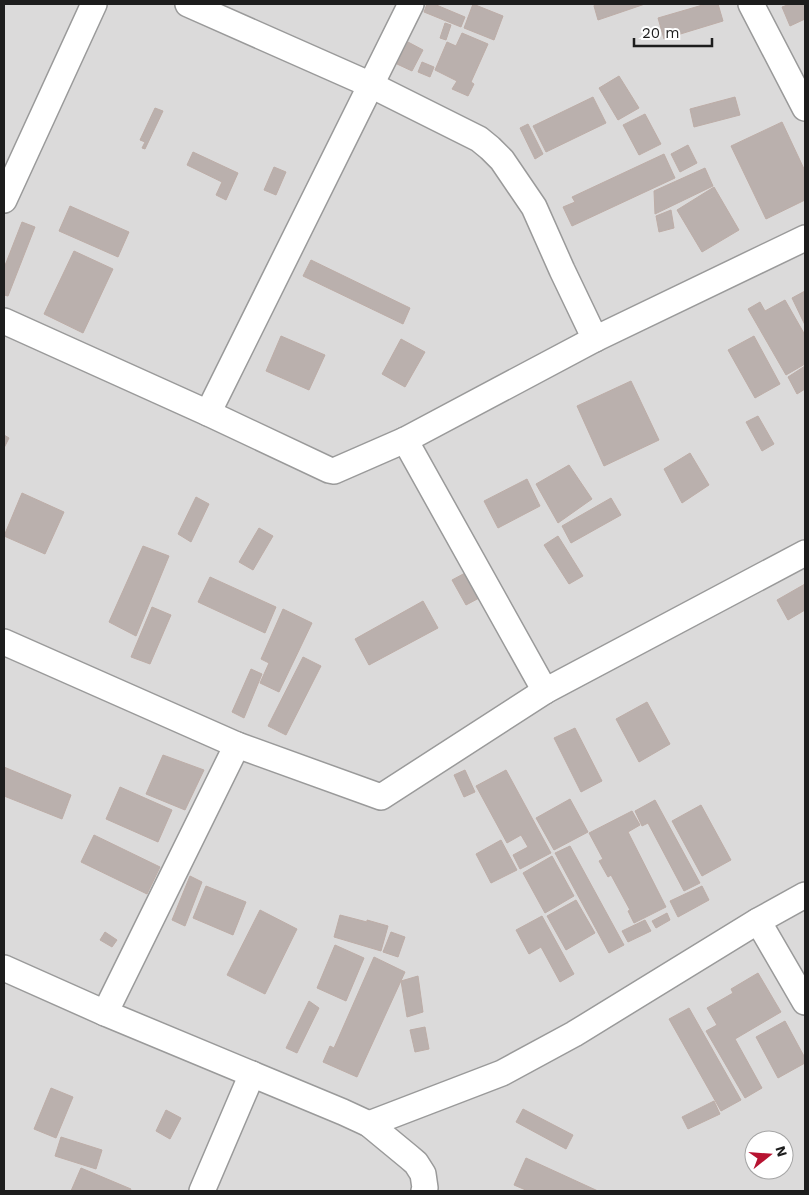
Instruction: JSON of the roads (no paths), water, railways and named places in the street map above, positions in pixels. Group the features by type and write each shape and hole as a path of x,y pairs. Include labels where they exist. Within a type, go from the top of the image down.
{"street":[{"path":"4,200 94,4"},
{"path":"188,4 371,85 479,139 490,148 502,160 534,207 595,339"},
{"path":"208,413 411,4"},
{"path":"751,4 805,108"},
{"path":"4,321 332,471 337,471 405,440 595,339 805,238"},
{"path":"405,440 546,691"},
{"path":"4,642 237,745 381,797 546,691 805,552"},
{"path":"105,1013 237,745"},
{"path":"369,1124 502,1073 574,1034 805,895"},
{"path":"758,922 805,1002"},
{"path":"4,968 105,1013 369,1124 416,1163 422,1174 424,1191"},
{"path":"202,1191 252,1074"}]}
